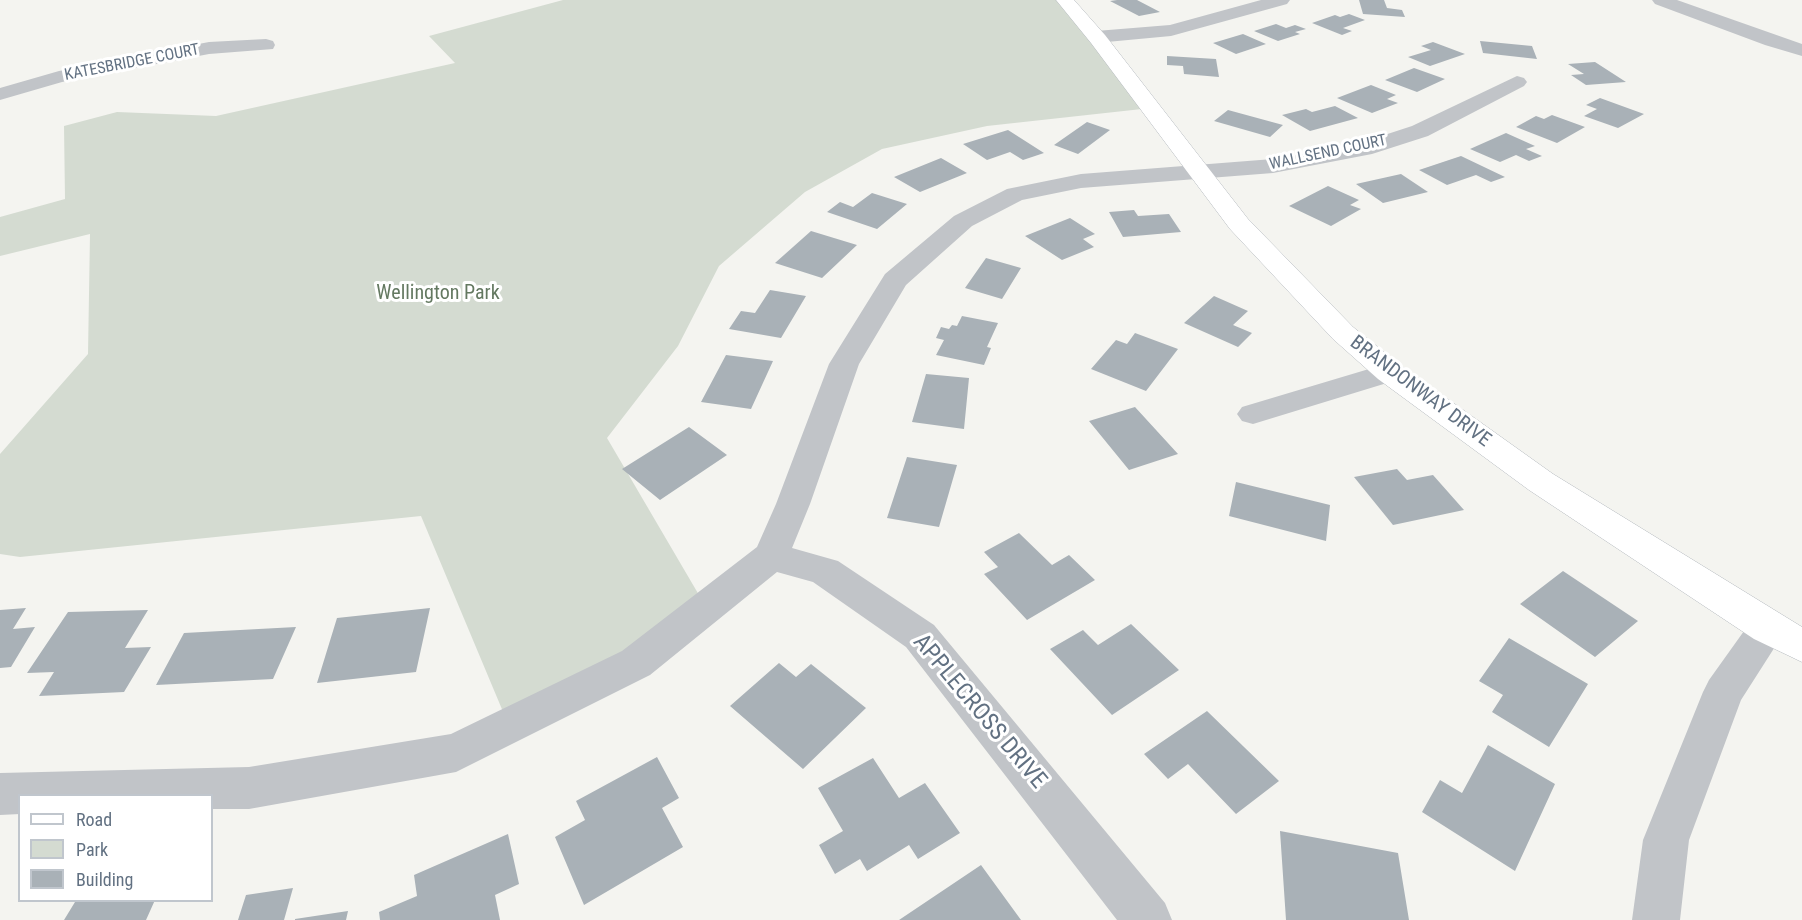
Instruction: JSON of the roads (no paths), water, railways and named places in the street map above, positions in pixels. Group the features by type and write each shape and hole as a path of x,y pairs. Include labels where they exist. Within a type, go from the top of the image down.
{"street":[{"name":"BRANDONWAY DRIVE","path":"1065,0 1247,232 1343,333 1389,372 1541,482 1785,637"},
{"path":"1096,37 1171,30 1281,0"},
{"path":"1661,0 1802,50"},
{"name":"KATESBRIDGE COURT","path":"0,94 60,77 210,48 266,45"},
{"name":"WALLSEND COURT","path":"771,556 793,504 844,364 895,280 963,221 1015,194 1081,181 1273,166 1364,149 1420,131 1516,82"},
{"path":"1253,414 1389,372"},
{"path":"0,794 249,788 456,753 636,663 771,556"},
{"name":"APPLECROSS DRIVE","path":"771,556 825,571 920,636 1148,920"},
{"path":"1656,920 1666,840 1723,692 1785,637"}],"park label":[{"name":"Wellington Park","path":"438,294"}]}
